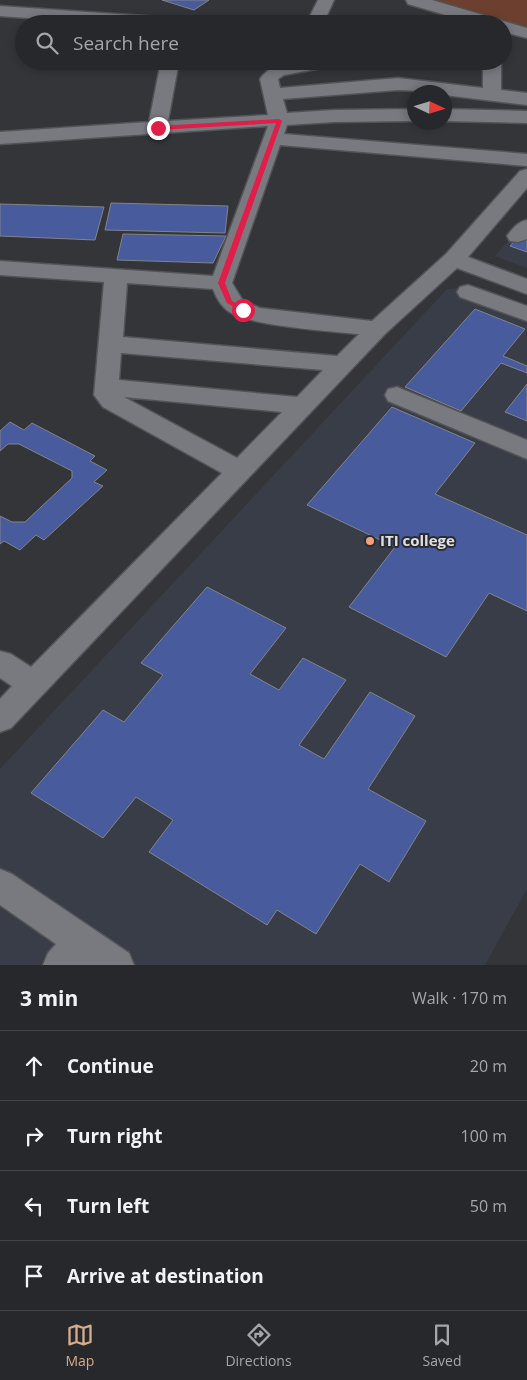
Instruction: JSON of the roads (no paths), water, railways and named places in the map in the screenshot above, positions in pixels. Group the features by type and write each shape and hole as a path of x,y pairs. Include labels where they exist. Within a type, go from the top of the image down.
{"street":[{"path":"14,0 28,3 36,0"},
{"path":"318,15 326,0"},
{"path":"414,0 465,15"},
{"path":"0,11 56,15"},
{"path":"512,29 527,33"},
{"path":"158,128 168,70"},
{"path":"284,70 273,74 269,80 273,94 276,130 221,283 230,302 243,310 261,315 377,329"},
{"path":"492,70 492,95"},
{"path":"273,94 366,85 398,84 527,99"},
{"path":"276,130 334,116 407,115"},
{"path":"452,115 527,118"},
{"path":"0,137 158,128 276,130 527,160"},
{"path":"0,719 342,364 377,329 454,259 527,174"},
{"path":"454,259 527,286"},
{"path":"0,268 221,283"},
{"path":"116,276 106,395 112,401 239,471"},
{"path":"468,292 527,314"},
{"path":"110,344 342,364"},
{"path":"106,387 302,406"},
{"path":"397,395 527,450"},
{"path":"0,663 34,684"},
{"path":"0,885 72,953 116,965"}],"place":[{"name":"ITI college","path":"370,541"}]}
